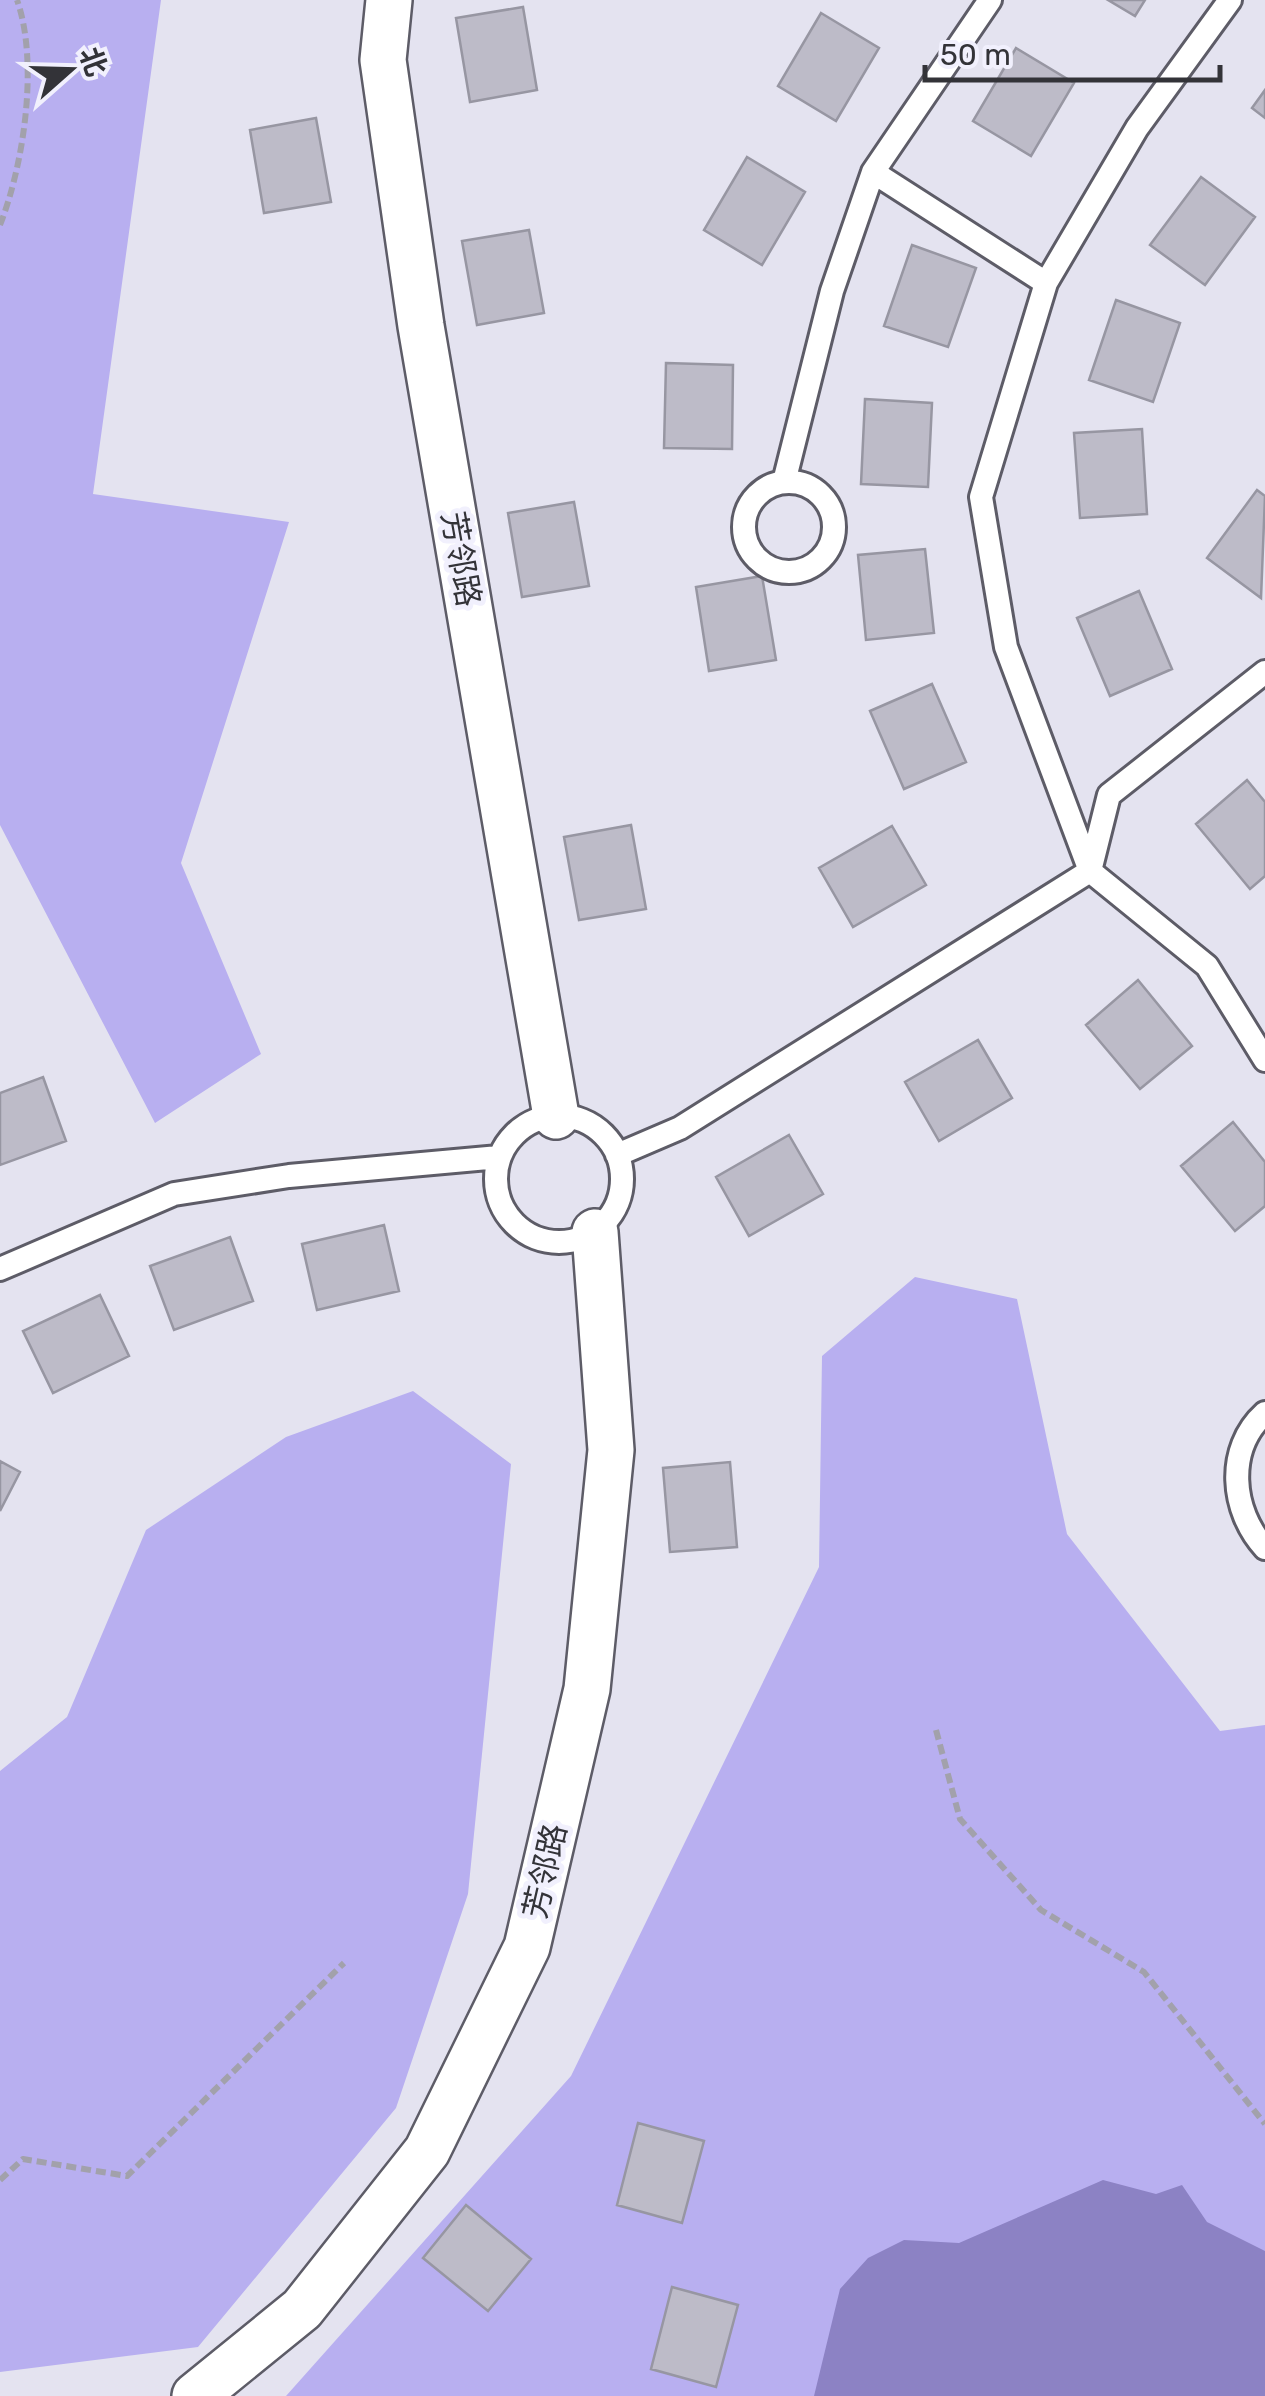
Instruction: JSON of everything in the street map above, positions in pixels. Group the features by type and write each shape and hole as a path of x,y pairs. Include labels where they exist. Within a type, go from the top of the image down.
{"street":[{"name":"芳邻路","path":"389,0 383,60 421,326 556,1116"},
{"name":"芳邻路","path":"196,2396 302,2309 427,2150 527,1948 587,1688 611,1450 595,1232"}],"lane":[{"path":"784,482 806,485 819,493 834,520 829,550 815,565 789,573 760,562 745,533 745,518 756,496 784,482 832,291 873,172 990,0"},
{"path":"1230,0 1137,128 1046,282 981,497 1006,647 1090,871 1207,966 1265,1060"},
{"path":"873,172 1046,282"},
{"path":"617,1155 680,1128 1090,871 1109,796 1265,672"},
{"path":"556,1116 581,1119 600,1131 617,1155 620,1198 595,1232 575,1242 543,1241 521,1231 506,1214 497,1194 499,1156 523,1127 556,1116"},
{"path":"0,1269 174,1194 289,1176 499,1156"},
{"path":"1265,1413 1254,1423 1236,1469 1238,1502 1251,1533 1265,1548"}],"path":[{"path":"0,225 17,181 29,34 16,0"},
{"path":"936,1730 960,1819 1041,1910 1144,1972 1265,2124"},
{"path":"0,2180 23,2159 127,2176 344,1963"}],"shaded area":[{"path":"0,0 161,0 93,494 289,522 181,863 261,1054 155,1123 0,825"},
{"path":"915,1277 1017,1299 1067,1534 1220,1731 1265,1725 1265,2396 286,2396 571,2076 819,1567 822,1356"},
{"path":"413,1391 511,1464 468,1894 396,2108 198,2347 0,2372 0,1771 67,1717 146,1530 286,1437"},
{"path":"1103,2180 1156,2194 1182,2185 1207,2222 1265,2251 1265,2396 814,2396 840,2289 868,2258 904,2240 959,2243"}],"building":[{"path":"1108,0 1145,0 1135,16"},
{"path":"523,7 537,90 470,102 456,18"},
{"path":"821,13 879,48 836,121 778,86"},
{"path":"1016,48 1074,83 1031,156 973,121"},
{"path":"1265,90 1265,118 1252,108"},
{"path":"316,118 331,202 264,213 250,130"},
{"path":"747,157 805,192 762,265 704,230"},
{"path":"1201,177 1255,217 1205,285 1150,245"},
{"path":"529,230 544,313 477,325 462,241"},
{"path":"912,245 976,268 948,347 884,326"},
{"path":"1116,300 1180,323 1153,402 1089,380"},
{"path":"666,363 733,365 732,449 664,448"},
{"path":"865,399 932,403 928,487 861,484"},
{"path":"1142,429 1147,514 1080,518 1074,433"},
{"path":"1257,490 1265,496 1261,598 1207,558"},
{"path":"574,502 589,586 522,597 508,513"},
{"path":"925,549 934,633 866,640 858,555"},
{"path":"762,576 776,660 709,671 696,587"},
{"path":"1139,591 1172,669 1110,696 1077,618"},
{"path":"932,684 966,762 904,789 870,711"},
{"path":"1247,780 1265,802 1265,876 1250,889 1196,824"},
{"path":"631,825 646,909 579,920 564,837"},
{"path":"892,826 926,885 853,927 819,868"},
{"path":"1138,980 1192,1046 1140,1089 1086,1025"},
{"path":"978,1040 1012,1098 939,1141 905,1082"},
{"path":"43,1077 66,1141 0,1165 0,1093"},
{"path":"1233,1122 1265,1162 1265,1206 1235,1231 1181,1166"},
{"path":"789,1135 823,1194 749,1236 716,1177"},
{"path":"384,1225 399,1291 317,1310 302,1244"},
{"path":"230,1237 253,1301 174,1330 150,1266"},
{"path":"100,1295 129,1356 53,1393 23,1331"},
{"path":"0,1461 20,1472 0,1511"},
{"path":"730,1462 737,1547 670,1552 663,1468"},
{"path":"638,2123 704,2141 682,2223 617,2205"},
{"path":"466,2205 531,2259 488,2311 423,2258"},
{"path":"672,2287 738,2305 716,2387 651,2369"}]}
